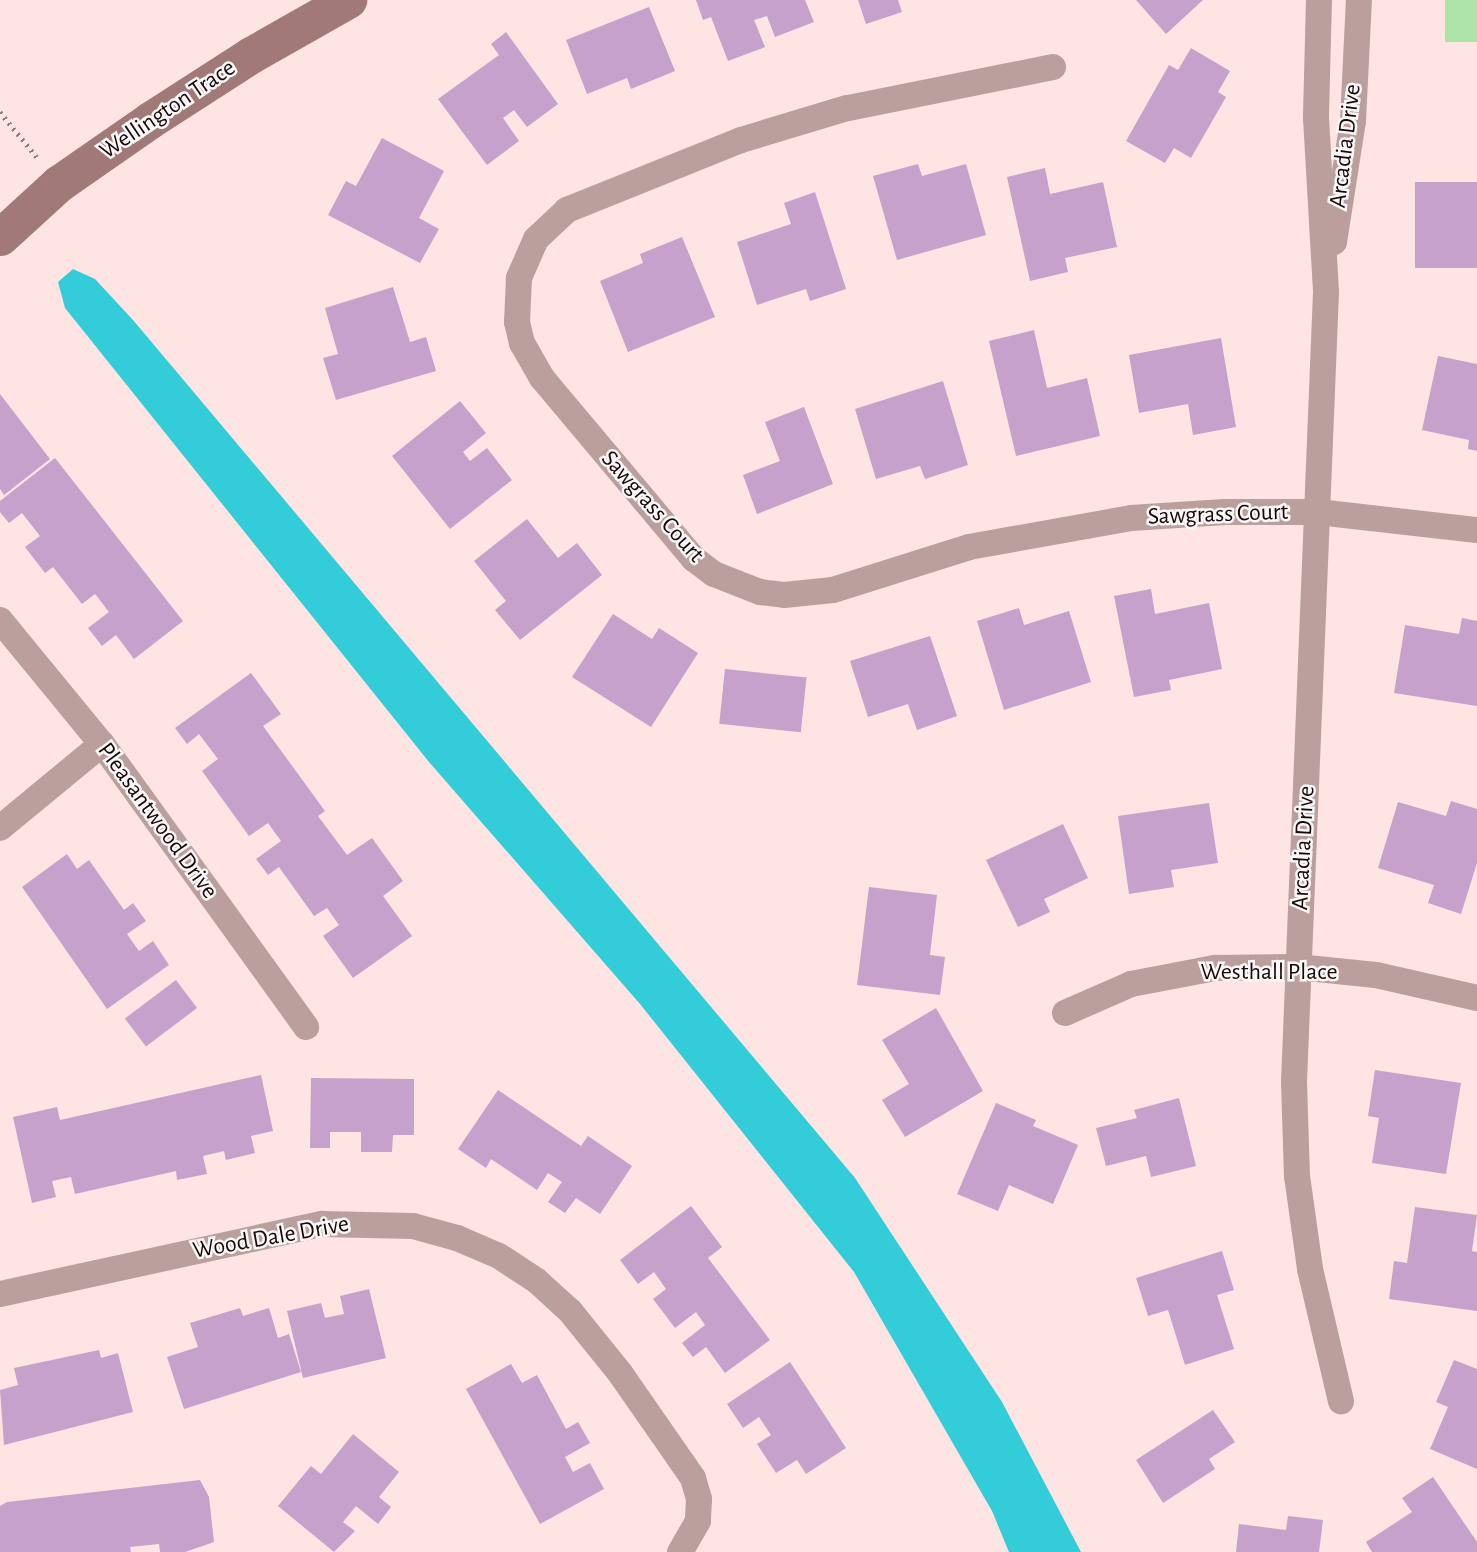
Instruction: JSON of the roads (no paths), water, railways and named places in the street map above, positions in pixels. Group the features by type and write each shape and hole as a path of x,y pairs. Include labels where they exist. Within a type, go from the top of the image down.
{"street":[{"name":"Wellington Trace","path":"0,237 58,184 310,8 348,0"},
{"name":"Arcadia Drive","path":"1319,0 1316,118 1326,292 1293,1082 1297,1175 1310,1269 1341,1401"},
{"name":"Arcadia Drive","path":"1326,292 1353,121 1359,0"},
{"name":"Sawgrass Court","path":"1053,67 860,105 741,139 567,210 536,239 519,278 517,322 522,342 542,377 694,559 714,574 760,592 784,595 833,590 969,547 1061,528 1225,512 1318,512 1477,530"},
{"name":"Pleasantwood Drive","path":"0,620 102,744 306,1027"},
{"path":"0,828 102,744"},
{"name":"Westhall Place","path":"1065,1013 1131,984 1203,970 1298,967 1376,975 1477,998"},
{"name":"Wood Dale Drive","path":"0,1294 322,1224 401,1224 457,1238 499,1256 537,1281 570,1311 620,1373 693,1478 699,1499 698,1521 680,1552"}],"water":[{"path":"73,269 95,279 133,320 855,1178 1002,1402 1081,1552 1009,1552 992,1511 854,1272 640,1004 429,762 65,308 58,282"}]}
